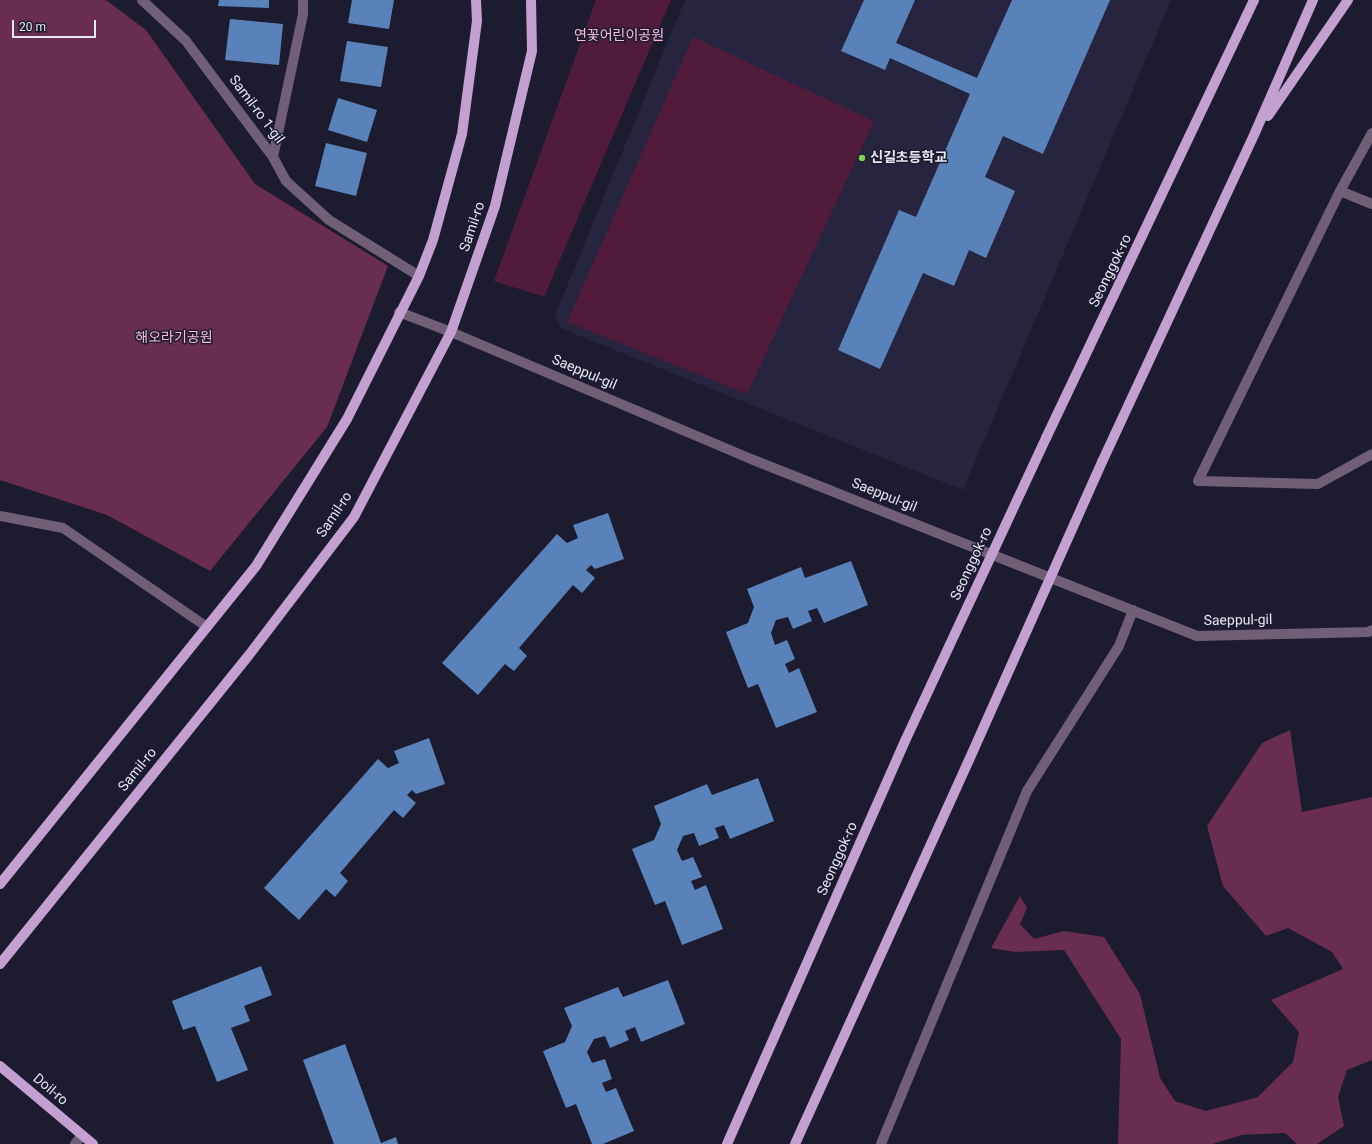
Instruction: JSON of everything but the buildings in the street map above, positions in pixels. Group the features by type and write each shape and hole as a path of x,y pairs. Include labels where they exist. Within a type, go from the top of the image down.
{"main road":[{"path":"0,884 256,566 343,426 399,312 419,276 433,240 462,134 477,21 476,0"},
{"name":"Samil-ro","path":"0,964 249,655 354,517 451,332 495,206 532,51 531,0"},
{"path":"1240,34 1249,0"},
{"name":"Seonggok-ro","path":"727,1144 905,741 1046,438 1240,34 1254,0"},
{"path":"796,1144 1102,462 1254,135 1313,0"},
{"path":"1254,135 1348,0"},
{"name":"Doil-ro","path":"0,1066 93,1144"}],"street":[{"name":"Samil-ro 1-gil","path":"142,0 186,41 273,157"},
{"name":"Samil-ro 1-gil","path":"273,157 303,14 303,0"},
{"path":"1372,133 1340,191 1198,481 1318,484 1372,454"},
{"path":"273,157 286,181 328,220 419,276"},
{"path":"1340,191 1372,204"},
{"name":"Saeppul-gil","path":"399,312 451,332 751,459 1197,636 1368,632 1372,630"},
{"path":"0,516 63,528 207,627"},
{"path":"881,1144 1027,791 1119,646 1133,610"},
{"path":"75,1144 82,1135"}],"shaded area":[{"name":"신길초등학교","path":"685,0 1171,0 963,490 560,328 555,315"}],"green space":[{"name":"해오라기공원","path":"0,0 106,0 146,30 255,184 388,266 327,427 210,571 107,515 0,480"},
{"name":"연꽃어린이공원","path":"596,0 671,0 544,297 494,281"},
{"path":"693,37 874,121 747,394 567,322"},
{"path":"1290,730 1302,812 1372,797 1372,1060 1347,1070 1338,1097 1344,1126 1317,1144 1297,1144 1285,1133 1242,1135 1212,1144 1118,1144 1121,1039 1064,950 1015,952 991,948 1020,896 1027,908 1020,924 1034,939 1064,931 1104,937 1140,994 1160,1078 1175,1101 1206,1111 1258,1097 1293,1062 1299,1032 1271,1000 1343,969 1332,952 1288,928 1266,936 1223,886 1207,826 1262,743"}],"place":[{"name":"신길초등학교","path":"862,158"}]}
